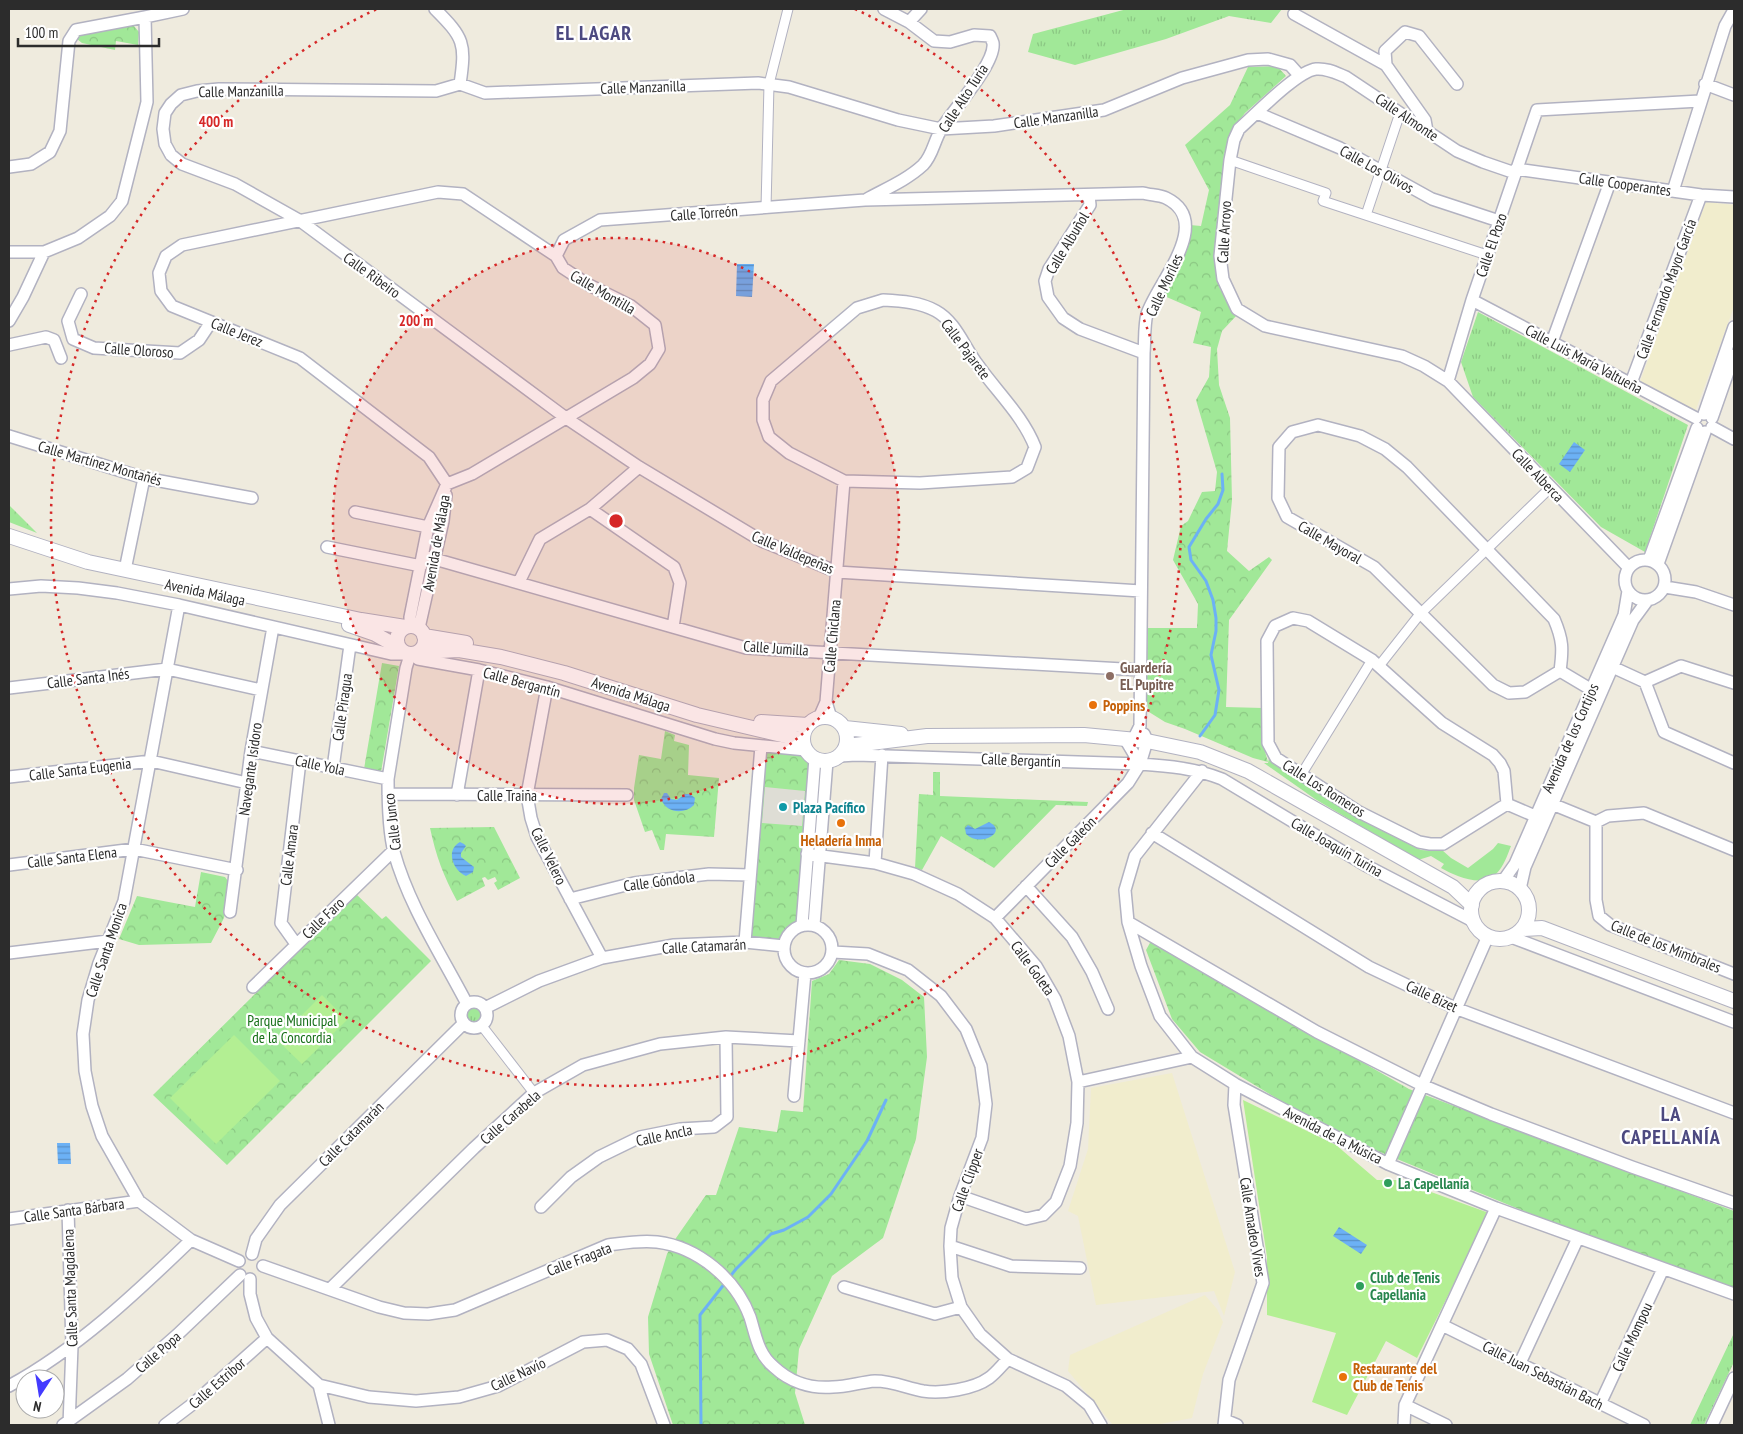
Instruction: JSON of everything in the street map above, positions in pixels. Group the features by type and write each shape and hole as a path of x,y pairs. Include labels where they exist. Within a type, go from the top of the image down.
{"street":[{"path":"9,167 31,164 50,152 60,131 69,41 76,30 145,18 183,9"},
{"path":"435,9 454,28 461,41 463,60 460,84"},
{"path":"766,208 770,84 788,9"},
{"path":"884,9 909,22 921,9"},
{"path":"1673,191 1705,84 1725,26 1734,10"},
{"path":"1294,14 1386,65 1425,120 1427,131"},
{"path":"9,252 44,252 78,238 110,216 122,201 147,102 145,18"},
{"name":"Calle Alto Turia","path":"866,200 911,174 924,164 932,152 941,129 971,89 988,60 993,44 990,36 974,35 950,42 934,41 909,22"},
{"path":"1386,65 1385,51 1405,32 1419,36 1457,84"},
{"name":"Calle Manzanilla","path":"298,220 235,184 182,164 171,155 165,144 163,129 165,113 171,104 181,95 219,89 436,92 460,84 486,93 758,83 789,87 898,120 941,129 994,126 1104,110 1182,78 1248,60 1268,59 1290,65 1299,76"},
{"name":"Calle Almonte","path":"1299,76 1314,69 1328,70 1346,77 1457,151 1483,162 1516,171"},
{"name":"Calle Arroyo","path":"1299,76 1239,129 1234,140 1230,160 1220,256 1223,279 1237,308 1265,326 1402,356 1424,366 1448,381"},
{"path":"1705,84 1734,94"},
{"name":"Calle El Pozo","path":"1448,381 1472,300 1537,110 1700,102"},
{"path":"1366,216 1400,112"},
{"name":"Calle Los Olivos","path":"1257,114 1340,148 1432,199 1499,221"},
{"path":"1230,160 1326,192 1323,201 1487,255"},
{"name":"Calle Cooperantes","path":"1516,171 1734,197"},
{"path":"1552,342 1610,182"},
{"name":"Calle Montilla","path":"298,220 438,192 463,194 556,256 563,268 589,285 631,306 655,325 659,349 650,364 633,378 472,474 447,484"},
{"name":"Calle Moriles","path":"866,200 1143,193 1166,198 1181,210 1186,229 1183,244 1147,314 1144,353 1140,726 1135,740"},
{"name":"Calle Albuñol","path":"1089,194 1090,205 1049,268 1045,281 1048,297 1064,318 1080,329 1144,353"},
{"name":"Calle Fernando Mayor García","path":"1631,383 1701,194"},
{"name":"Calle Torreón","path":"556,256 564,240 600,220 866,200"},
{"name":"Calle Jerez","path":"298,220 182,245 166,256 159,273 161,292 172,306 300,358 429,457 447,484"},
{"name":"Calle Ribeiro","path":"298,220 566,418"},
{"path":"9,321 24,297 44,252"},
{"name":"Calle Oloroso","path":"81,294 68,321 73,339 94,348 180,353 199,340 211,322"},
{"name":"Calle Pajarete","path":"883,300 908,302 936,311 950,322 976,364 1028,431 1035,447 1027,468 1012,477 920,483 844,481 789,453 769,436 763,420 763,400 771,381 838,322 857,308 883,300"},
{"name":"Calle Luis María Valtueña","path":"1472,300 1734,439"},
{"path":"1654,562 1704,423 1734,327"},
{"path":"9,345 46,337 54,340 61,358"},
{"path":"1704,423 1734,355"},
{"name":"Calle Alberca","path":"1448,381 1629,568"},
{"name":"Calle Valdepeñas","path":"566,418 639,466 762,542 837,572 1141,591"},
{"name":"Calle Mayoral","path":"1318,426 1360,436 1385,449 1407,468 1487,550 1554,619 1561,634 1563,653 1560,672 1525,692 1509,693 1492,686 1374,567 1287,517 1278,498 1279,448 1292,432 1318,426"},
{"name":"Calle Martínez Montañés","path":"9,436 144,478 252,498"},
{"path":"519,582 540,539 590,509 639,466"},
{"path":"125,570 144,478"},
{"name":"Calle Chiclana","path":"819,720 826,702 844,481"},
{"name":"Avenida de Málaga","path":"414,629 410,617 428,528 447,484"},
{"name":"Avenida de Málaga","path":"414,629 435,558 443,521 447,484"},
{"path":"1301,775 1376,663 1420,614 1550,488"},
{"path":"590,509 674,567 680,583 673,627"},
{"path":"354,512 428,528"},
{"name":"Avenida Málaga","path":"9,536 88,562 361,620 414,629 464,647 564,673 823,752"},
{"name":"Avenida Málaga","path":"9,543 99,570 351,625 375,634 409,652"},
{"name":"Calle Jumilla","path":"327,547 422,561 435,558 746,648 1141,670"},
{"path":"1638,561 1654,562 1665,574 1665,587 1658,597 1647,601 1636,599 1628,591 1625,579 1629,568 1638,561"},
{"name":"Calle Bergantín","path":"9,589 41,586 117,593 179,605 390,654 409,652 418,658 547,687 715,739 734,743 823,752 1140,764 1174,766 1202,771"},
{"path":"1665,587 1696,592 1734,605"},
{"name":"Avenida de los Cortijos","path":"1608,665 1624,614 1628,591"},
{"name":"Avenida de los Cortijos","path":"1503,882 1540,818 1608,665 1633,620 1647,601"},
{"name":"Calle Santa Monica","path":"179,605 124,900 88,1000 83,1034 86,1071 92,1106 102,1136 139,1201 191,1240 238,1261"},
{"name":"Calle Los Romeros","path":"1293,618 1308,621 1376,663 1442,723 1492,755 1504,771 1507,804 1443,844 1419,842 1359,812 1276,758 1268,742 1268,641 1275,626 1293,618"},
{"name":"Navegante Isidoro","path":"230,912 251,750 273,627"},
{"path":"414,629 424,645 409,652 396,638 398,634 414,629"},
{"name":"Calle Piragua","path":"333,768 350,645"},
{"path":"409,652 464,647"},
{"name":"Avenida Málaga","path":"464,647 586,674 722,716 772,724 819,720"},
{"name":"Calle Junco","path":"409,652 388,779 394,850 414,907 467,1004"},
{"path":"1608,665 1645,682 1664,732 1734,764"},
{"path":"1645,682 1681,666 1734,683"},
{"name":"Calle Santa Inés","path":"9,688 166,669 261,690"},
{"path":"456,794 478,670"},
{"path":"1560,672 1596,692"},
{"name":"Calle Velero","path":"547,687 527,795 531,818 537,837 602,958"},
{"name":"Avenida de los Cortijos","path":"1520,889 1540,818 1552,804 1596,692"},
{"path":"814,925 820,856 823,752 805,730 819,720 841,723 848,740 823,752"},
{"path":"844,728 927,736 1084,736 1135,740 1207,753 1248,771 1453,887 1472,905"},
{"path":"823,752 927,736"},
{"path":"1135,740 1140,764"},
{"name":"Calle Galeón","path":"995,918 1128,783 1140,764 1135,740"},
{"path":"744,942 761,746"},
{"name":"Calle Yola","path":"251,750 388,779"},
{"path":"802,925 807,854 823,752"},
{"path":"875,863 882,755"},
{"name":"Calle Santa Eugenia","path":"9,777 151,761 247,783"},
{"name":"Calle Amara","path":"296,944 281,923 300,761"},
{"name":"Avenida de la Música","path":"1202,771 1135,856 1125,890 1128,922 1141,966 1160,1016 1192,1057 1235,1084 1388,1164 1496,1208 1734,1294"},
{"name":"Calle Joaquín Turina","path":"1202,771 1222,779 1365,865 1473,921"},
{"name":"Calle Traiña","path":"388,794 627,795"},
{"path":"1507,804 1540,818"},
{"path":"1552,804 1596,822 1608,816 1644,813 1734,850"},
{"name":"Calle de los Mimbrales","path":"1596,822 1596,900 1599,916 1610,925 1734,974"},
{"name":"Calle Bizet","path":"1152,833 1369,967 1456,1008 1734,1113"},
{"name":"Calle Santa Elena","path":"9,865 134,849 236,870"},
{"name":"Calle Faro","path":"253,987 394,850"},
{"name":"Calle Goleta","path":"807,854 875,863 914,874 949,890 995,918 1036,966 1055,999 1069,1036 1078,1082 1078,1123 1070,1166 1056,1202 1043,1216 1026,1219 960,1196"},
{"name":"Calle Góndola","path":"570,899 634,883 709,874 750,875"},
{"path":"1453,887 1481,888 1494,882 1512,884 1520,889 1525,896 1529,908 1542,928"},
{"path":"1026,886 1072,937 1092,972 1108,1009"},
{"path":"1481,888 1474,897 1471,913 1477,927 1488,936 1504,939 1516,933 1542,928 1734,1001"},
{"path":"1516,933 1528,919 1529,908"},
{"path":"1128,922 1317,1032 1422,1085 1518,1124 1734,1203"},
{"path":"802,925 814,925 823,929 829,936 833,952 829,962 824,968 813,973 795,970 787,961 784,946 787,936 794,929 802,925"},
{"path":"1516,933 1734,1022"},
{"path":"1388,1164 1488,936"},
{"path":"9,953 108,942"},
{"name":"Calle Catamarán","path":"486,1008 539,981 602,958 674,945 744,942 784,946"},
{"name":"Calle Clipper","path":"833,952 868,954 908,970 941,996 966,1029 981,1066 986,1104 982,1138 960,1196 951,1228 952,1278 961,1307 980,1334 1008,1359 1066,1386 1089,1405 1101,1425"},
{"path":"794,1096 805,973"},
{"path":"471,1002 479,1003 486,1008 488,1016 482,1026 470,1027 464,1023 461,1015 467,1004 471,1002"},
{"name":"Calle Catamarán","path":"252,1254 256,1239 280,1205 464,1023"},
{"path":"482,1026 534,1093"},
{"name":"Calle Carabela","path":"330,1290 474,1148 534,1093 583,1066 660,1044 726,1037 799,1041"},
{"name":"Calle Ancla","path":"541,1208 571,1177 599,1158 640,1137 680,1129 714,1127 727,1117 726,1037"},
{"path":"1078,1082 1192,1057"},
{"name":"Calle Amadeo Vives","path":"1225,1423 1229,1380 1263,1283 1234,1105 1235,1084"},
{"name":"Calle Santa Bárbara","path":"9,1219 139,1201"},
{"path":"1404,1425 1405,1405 1496,1208"},
{"name":"Calle Santa Magdalena","path":"67,1424 72,1346 68,1210"},
{"path":"1520,1363 1578,1238"},
{"path":"9,1386 72,1346 112,1313 191,1240"},
{"name":"Calle Fragata","path":"263,1266 379,1307 404,1313 428,1314 455,1310 608,1245 633,1241 657,1242 682,1247 702,1258 728,1280 750,1317 758,1348 772,1366 790,1380 815,1387 833,1387 875,1381 893,1383 923,1391 947,1392 988,1379 1008,1359"},
{"path":"950,1246 1011,1266 1080,1268"},
{"path":"245,1277 256,1278 259,1276 263,1266 261,1260 252,1254 246,1254 238,1261 237,1267 245,1277 256,1318 267,1338 319,1385 329,1425"},
{"name":"Calle Mompou","path":"1600,1404 1663,1269"},
{"name":"Calle Popa","path":"67,1424 127,1379 245,1277"},
{"path":"844,1287 935,1314 961,1307"},
{"name":"Calle Juan Sebastián Bach","path":"1442,1325 1644,1425"},
{"name":"Calle Estribor","path":"165,1425 194,1403 267,1338"},
{"name":"Calle Navío","path":"319,1385 369,1397 416,1401 459,1397 498,1386 583,1342 607,1340 628,1348 641,1364 664,1425"},
{"path":"1712,1425 1734,1378"},
{"path":"1405,1405 1446,1425"},
{"path":"1225,1423 1237,1425"}],"shaded area":[{"path":"1706,202 1734,205 1734,307 1695,412 1640,382"},
{"name":"Plaza Pacífico","path":"765,787 805,791 802,826 762,823"},
{"path":"1172,1073 1235,1272 1224,1316 1214,1291 1096,1305 1078,1216 1068,1211 1088,1149 1091,1088"},
{"path":"1205,1295 1217,1309 1223,1322 1203,1374 1192,1418 1155,1425 1113,1425 1068,1371 1070,1355"}],"green space":[{"path":"1127,9 1282,9 1271,23 1229,16 1166,39 1075,65 1028,52 1033,34"},
{"path":"129,24 134,26 139,32 138,45 116,41 115,50 82,43 77,39 80,34"},
{"path":"1277,66 1286,76 1245,113 1232,130 1224,155 1214,251 1220,289 1237,315 1222,331 1217,349 1219,385 1230,418 1232,500 1227,551 1249,571 1269,557 1272,560 1229,620 1226,707 1263,708 1262,741 1268,762 1253,758 1165,722 1149,712 1146,697 1148,628 1197,628 1198,604 1173,560 1181,526 1188,521 1202,492 1215,491 1217,472 1196,400 1209,377 1211,347 1193,343 1201,312 1162,295 1190,225 1201,226 1209,190 1185,145 1230,105 1248,67"},
{"path":"1478,312 1688,425 1645,552 1601,527 1473,397 1461,362"},
{"path":"9,505 37,533 9,522"},
{"path":"382,663 399,666 381,772 364,769"},
{"path":"665,731 675,735 674,741 689,745 688,775 719,778 714,837 666,834 664,850 660,850 652,830 645,832 634,800 634,788 639,755 661,759"},
{"path":"763,749 805,752 812,760 799,923 788,931 782,943 748,939"},
{"path":"1269,758 1325,798 1353,815 1421,850 1442,850 1468,868 1498,843 1511,846 1501,868 1490,878 1477,880 1461,877 1441,868 1444,864 1431,856 1418,860 1315,799 1264,763 1268,763"},
{"path":"933,772 940,772 940,796 1088,802 1087,806 1056,805 994,868 941,836 922,870 915,868 919,794 933,795"},
{"path":"494,827 520,878 498,890 494,883 497,881 495,877 488,880 485,877 482,878 485,886 457,901 440,865 430,828"},
{"path":"201,872 225,877 228,881 224,918 211,943 139,945 119,939 137,896 195,907"},
{"name":"Parque Municipal de la Concordia","path":"356,894 382,919 386,916 431,961 227,1165 153,1095"},
{"path":"1151,941 1409,1089 1734,1211 1734,1288 1538,1217 1375,1150 1281,1101 1200,1052 1172,1019 1146,950"},
{"path":"839,960 870,964 902,980 924,997 927,1057 916,1139 883,1238 832,1276 799,1349 795,1393 805,1425 673,1425 649,1354 648,1317 667,1254 706,1195 716,1195 739,1127 777,1132 781,1110 803,1112 812,981 829,974"},
{"path":"322,995 347,1020 302,1064 277,1040"},
{"path":"471,1007 477,1007 482,1012 480,1021 471,1023 466,1018 466,1012"},
{"path":"234,1035 280,1081 216,1144 170,1098"},
{"name":"Club de Tenis Capellania","path":"1243,1100 1336,1145 1377,1180 1398,1180 1489,1213 1417,1358 1386,1341 1347,1415 1312,1402 1336,1333 1267,1315 1267,1257"},
{"path":"1734,1333 1734,1362 1704,1425 1690,1425"}],"water":[{"path":"737,264 754,264 752,297 736,296"},
{"path":"1574,442 1585,450 1570,472 1559,464"},
{"path":"664,793 667,793 671,799 677,800 685,794 690,794 695,798 694,805 685,810 671,810 663,804 661,799"},
{"path":"989,822 996,830 990,837 978,839 966,834 965,828 968,825 975,829"},
{"path":"460,842 466,846 461,853 461,857 474,867 473,872 466,876 457,870 452,860 453,850"},
{"path":"57,1143 70,1143 71,1164 58,1164"},
{"path":"1339,1227 1367,1245 1361,1254 1333,1236"}],"waterway":[{"path":"1200,736 1215,715 1219,690 1211,655 1216,631 1216,618 1213,600 1206,581 1191,560 1189,547 1206,519 1218,504 1223,490 1222,474"},
{"path":"701,1425 700,1315 736,1269 771,1234 784,1230 808,1217 831,1194 867,1141 886,1100"}],"place":[{"name":"Guardería EL Pupitre","path":"1110,676"},
{"name":"Poppins","path":"1093,705"},
{"name":"Plaza Pacífico","path":"783,807"},
{"name":"Heladería Inma","path":"841,823"},
{"name":"La Capellanía","path":"1388,1183"},
{"name":"Club de Tenis Capellania","path":"1360,1286"},
{"name":"Restaurante del Club de Tenis","path":"1343,1377"}],"district":[{"name":"EL LAGAR","path":"594,33"},
{"name":"LA CAPELLANÍA","path":"1671,1126"}]}
